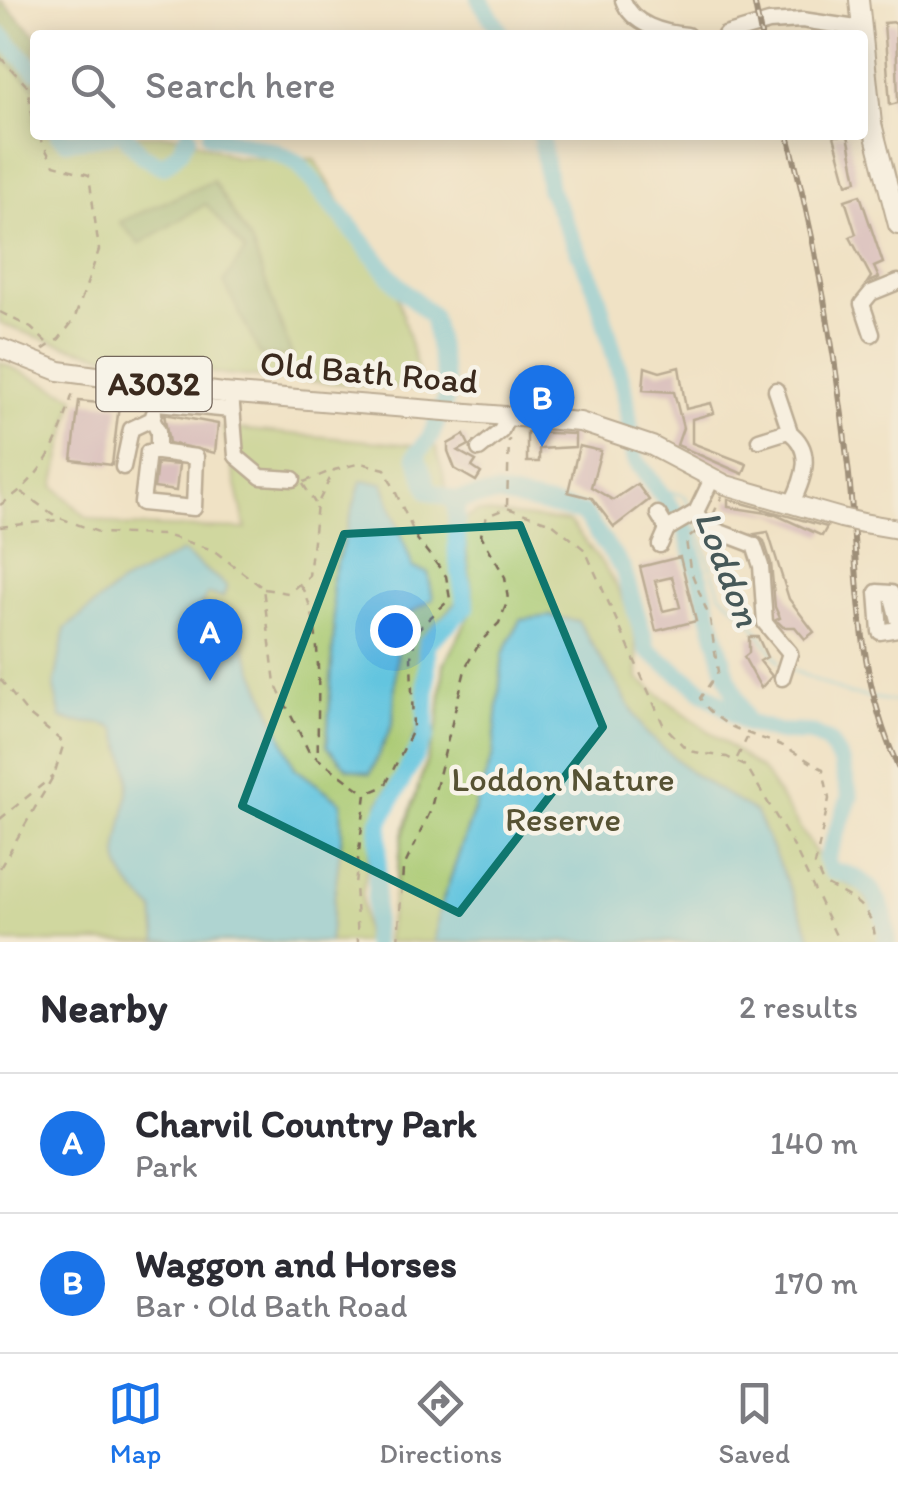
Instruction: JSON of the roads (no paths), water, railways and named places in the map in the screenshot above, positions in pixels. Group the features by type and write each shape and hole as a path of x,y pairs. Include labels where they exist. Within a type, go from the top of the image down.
{"main road":[{"path":"859,0 864,29"},
{"path":"868,76 872,124 898,225"},
{"name":"Old Bath Road","path":"0,348 40,366 157,393 231,402 580,422 652,446 719,482 842,518 898,529"}],"street":[{"path":"623,0 627,12 657,30"},
{"path":"742,30 769,22 802,20 864,29"},
{"path":"872,334 862,304 871,292 898,282"},
{"path":"776,390 790,432 806,458 805,475 792,502"},
{"path":"157,393 152,419 158,431 158,452"},
{"path":"231,402 236,456 261,477 293,478"},
{"path":"478,449 501,431 508,416"},
{"path":"123,467 132,429 152,419"},
{"path":"759,440 790,432"},
{"path":"148,452 158,452 196,457 194,508 142,502 148,452"},
{"path":"660,545 670,528 700,514 719,482"},
{"path":"658,514 670,528"},
{"path":"700,514 704,526 754,545 761,566 765,623 790,653"},
{"path":"898,620 891,592 877,592 880,632 898,629"},
{"path":"782,678 790,653 807,646"}],"water":[{"path":"361,481 383,483 413,568 428,573 433,599 399,620 393,723 370,774 347,768 327,746 334,630 332,579"},
{"path":"182,552 227,586 223,597 208,594 201,605 212,620 239,634 295,768 341,802 342,833 329,942 157,942 154,910 125,878 119,864 129,776 116,729 61,718 54,688 65,629 119,585"},
{"path":"550,616 578,621 646,733 693,774 756,813 814,942 435,942 438,914 493,755 503,654 520,620"}],"waterway":[{"name":"Loddon","path":"480,0 499,30"},
{"path":"0,35 30,65"},
{"path":"65,140 73,140"},
{"path":"129,140 142,155 163,166 180,151 186,140"},
{"path":"230,140 276,152 298,163 397,284 432,316 448,394 431,436 416,455 429,491 456,500 497,494 583,513 623,569 648,651 747,723 778,732 811,733 829,742 841,762 850,797 826,860 832,871 857,879 874,894 884,916 887,942"},
{"name":"Loddon","path":"542,140 549,189 595,287 625,392 634,458 685,526 727,675 747,723"},
{"path":"658,488 685,496 691,510"},
{"path":"373,942 380,821 426,735 427,643 466,607 457,556 456,500"},
{"path":"697,527 720,593 749,619 779,662"},
{"path":"790,669 848,694 898,702"}],"railway":[{"path":"754,0 760,30"},
{"path":"789,140 817,261 838,389 866,660 884,731 898,767"}],"place":[{"name":"Waggon and Horses","path":"542,447"},
{"name":"Charvil Country Park","path":"210,681"}],"park label":[{"name":"Loddon Nature Reserve","path":"563,799"}]}
